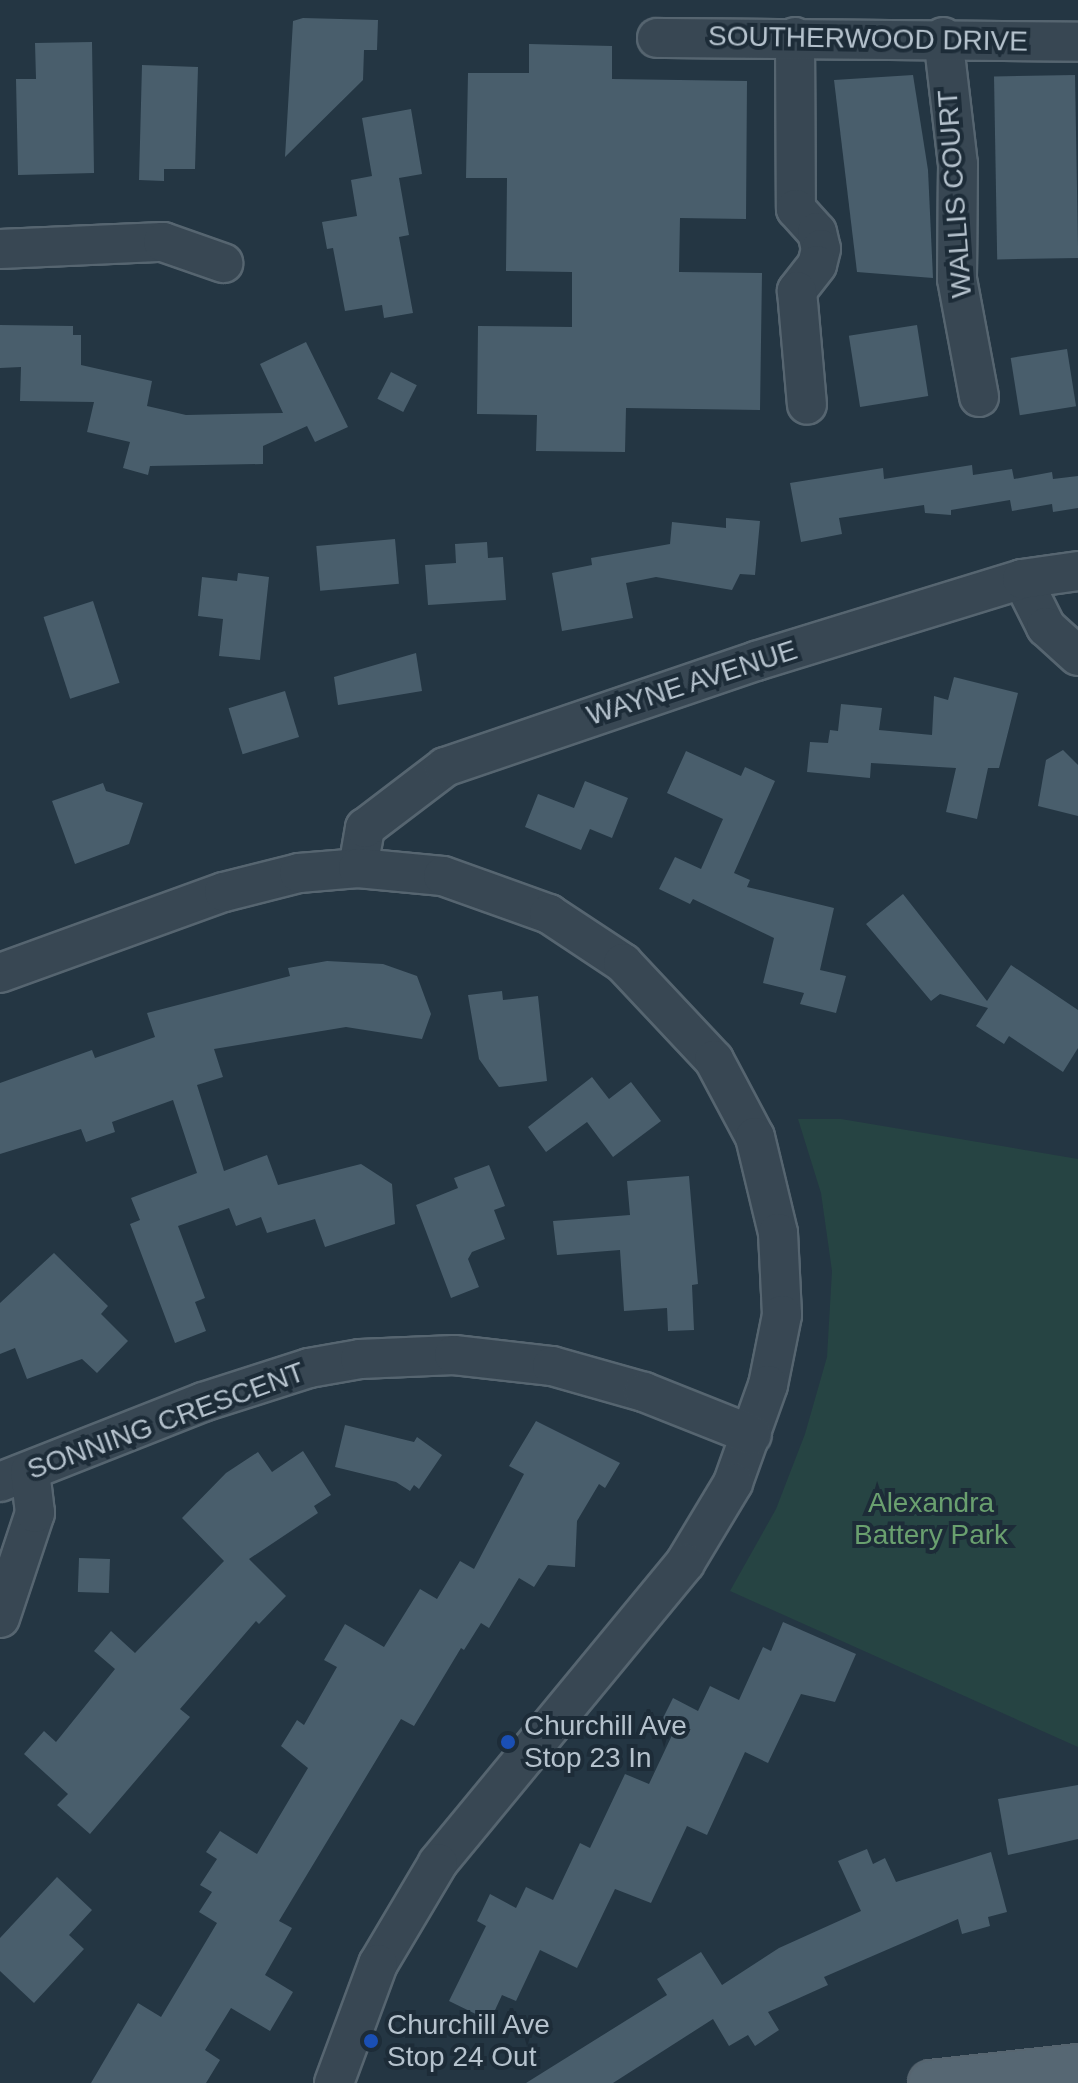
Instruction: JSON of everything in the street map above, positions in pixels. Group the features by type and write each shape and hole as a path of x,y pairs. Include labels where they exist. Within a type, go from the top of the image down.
{"main road":[{"path":"931,2083 1078,2067"}],"street":[{"path":"795,37 796,209 817,232 821,249 817,265 797,291 807,405"},
{"name":"SOUTHERWOOD DRIVE","path":"657,38 943,37 1078,42"},
{"name":"WALLIS COURT","path":"943,37 958,164 957,279 979,397"},
{"path":"0,249 163,242 223,263"},
{"name":"WAYNE AVENUE","path":"358,868 365,828 445,767 756,661 1022,579 1078,571"},
{"path":"1022,579 1046,627 1078,656"},
{"path":"0,973 224,892 299,873 358,868 443,876 549,914 584,934 644,982 714,1060 755,1137 770,1187 783,1274 777,1352 752,1435 733,1483 685,1563 438,1863 414,1899 357,2011 334,2083"},
{"name":"SONNING CRESCENT","path":"15,1476 203,1402 309,1368 360,1359 454,1355 552,1366 644,1392 752,1435"},
{"path":"0,1618 35,1513 15,1476"}],"green space":[{"name":"Alexandra Battery Park","path":"798,1119 841,1119 1078,1159 1078,1747 730,1591 776,1509 805,1434 827,1357 832,1271 821,1193"}],"building":[{"path":"303,18 378,20 377,50 364,50 363,80 285,157 293,21"},
{"path":"92,42 94,173 18,175 16,79 36,79 35,43"},
{"path":"529,44 612,46 612,79 747,81 746,219 680,218 679,272 762,273 760,410 626,408 625,452 536,451 537,415 477,414 478,326 572,327 572,272 506,271 507,178 466,178 468,73 529,73"},
{"path":"142,65 198,67 195,169 164,169 164,181 139,180"},
{"path":"913,75 928,170 933,278 857,272 834,80"},
{"path":"1075,75 1078,258 997,259 994,76"},
{"path":"411,109 422,174 399,178 409,235 399,237 413,313 384,318 382,305 345,311 333,248 327,249 322,222 357,216 351,180 372,176 362,118"},
{"path":"0,325 73,326 73,335 81,335 81,365 152,381 147,406 186,415 283,413 260,364 306,342 348,427 315,442 307,426 263,446 263,464 150,466 148,475 123,468 130,442 87,432 94,402 20,401 21,367 0,368"},
{"path":"917,325 928,396 860,407 849,336"},
{"path":"1067,349 1076,406 1020,415 1011,358"},
{"path":"391,372 417,385 403,412 377,399"},
{"path":"972,465 973,475 1012,469 1014,479 1052,472 1053,479 1078,476 1078,508 1053,512 1052,504 1012,511 1010,500 951,510 951,515 925,513 924,505 839,518 842,534 801,542 790,483 883,468 884,479"},
{"path":"726,518 760,521 755,575 740,574 732,590 656,577 626,583 633,618 562,631 552,573 592,565 591,558 670,544 672,522 726,528"},
{"path":"395,539 399,584 320,591 316,546"},
{"path":"487,542 488,558 503,557 506,600 428,605 425,565 456,563 455,544"},
{"path":"238,573 269,577 260,660 219,656 223,619 198,616 202,577 237,581"},
{"path":"93,601 120,683 70,699 44,617"},
{"path":"416,653 422,691 338,705 334,677"},
{"path":"954,677 1018,693 999,768 988,768 977,819 946,812 956,768 871,763 870,778 807,772 810,742 828,743 830,730 838,731 841,704 882,708 879,730 932,735 934,696 948,700"},
{"path":"285,691 299,737 243,754 229,708"},
{"path":"1063,750 1078,765 1078,816 1038,806 1046,760"},
{"path":"686,751 741,776 745,767 775,781 734,873 750,880 747,887 834,908 820,970 846,976 836,1013 800,1004 804,993 763,983 774,938 693,899 690,904 659,889 675,857 701,869 723,819 667,793"},
{"path":"585,781 628,798 612,838 590,829 581,850 525,827 538,794 574,808"},
{"path":"103,783 106,791 143,803 129,844 75,864 52,801"},
{"path":"903,894 987,1001 1011,965 1078,1010 1078,1048 1063,1072 1009,1036 1004,1044 976,1026 988,1008 940,994 931,1001 866,924"},
{"path":"327,961 383,964 417,976 431,1014 422,1039 346,1027 214,1049 223,1077 197,1085 224,1171 267,1155 278,1185 361,1164 392,1184 395,1224 325,1247 315,1219 267,1233 261,1217 236,1226 229,1208 178,1226 205,1298 195,1302 206,1331 175,1343 130,1224 140,1220 131,1198 197,1173 173,1100 112,1122 115,1132 86,1142 81,1129 0,1154 0,1083 92,1050 95,1058 155,1037 147,1013 290,976 288,968"},
{"path":"502,991 503,1000 538,996 547,1081 499,1087 479,1059 468,995"},
{"path":"592,1077 609,1099 631,1082 661,1121 613,1157 587,1122 546,1152 528,1127"},
{"path":"489,1165 505,1206 494,1210 505,1239 472,1252 468,1259 479,1287 451,1298 416,1205 458,1188 454,1178"},
{"path":"689,1176 698,1284 692,1285 694,1330 668,1331 667,1308 624,1311 620,1250 557,1255 553,1221 630,1215 627,1181"},
{"path":"54,1253 108,1306 101,1314 128,1341 97,1373 82,1359 27,1379 15,1348 0,1354 0,1303"},
{"path":"536,1421 620,1463 605,1488 599,1484 577,1521 575,1567 548,1565 534,1587 519,1578 489,1628 481,1623 464,1650 461,1648 414,1726 401,1719 279,1921 292,1928 265,1975 293,1992 270,2031 231,2008 205,2050 220,2060 206,2083 91,2083 138,2003 161,2017 217,1923 199,1912 212,1892 200,1885 217,1859 206,1852 220,1831 257,1854 308,1768 281,1746 297,1720 304,1725 337,1667 324,1660 345,1624 384,1647 420,1589 437,1599 460,1561 474,1569 524,1474 509,1466"},
{"path":"345,1425 414,1442 417,1437 442,1455 419,1489 414,1485 410,1491 396,1482 335,1467"},
{"path":"303,1451 331,1495 314,1506 318,1513 249,1559 286,1596 259,1624 256,1621 180,1709 190,1717 90,1834 57,1805 68,1794 24,1754 44,1731 56,1742 115,1669 94,1651 111,1631 135,1653 224,1561 182,1518 226,1473 258,1452 272,1472"},
{"path":"79,1558 110,1559 109,1593 78,1592"},
{"path":"783,1622 856,1654 835,1702 801,1694 768,1763 745,1752 707,1835 687,1826 651,1903 615,1889 577,1968 540,1950 516,2001 502,1995 490,2021 449,2001 486,1926 477,1921 490,1894 516,1908 526,1887 553,1900 580,1843 590,1848 625,1774 649,1784 674,1731 660,1724 673,1698 698,1711 710,1686 739,1700 763,1647 771,1651"},
{"path":"1078,1785 1078,1839 1008,1855 998,1799"},
{"path":"867,1849 873,1864 885,1858 896,1882 991,1852 1007,1912 988,1917 990,1926 962,1934 958,1919 824,1977 828,1985 768,2012 779,2030 755,2046 748,2035 729,2046 713,2019 613,2083 526,2083 667,1995 657,1979 701,1952 722,1985 779,1948 861,1911 838,1861"},
{"path":"57,1877 92,1910 69,1935 84,1949 34,2003 0,1971 0,1938"}],"place":[{"name":"Churchill Ave Stop 23 In","path":"508,1742"},
{"name":"Churchill Ave Stop 24 Out","path":"371,2041"}]}
